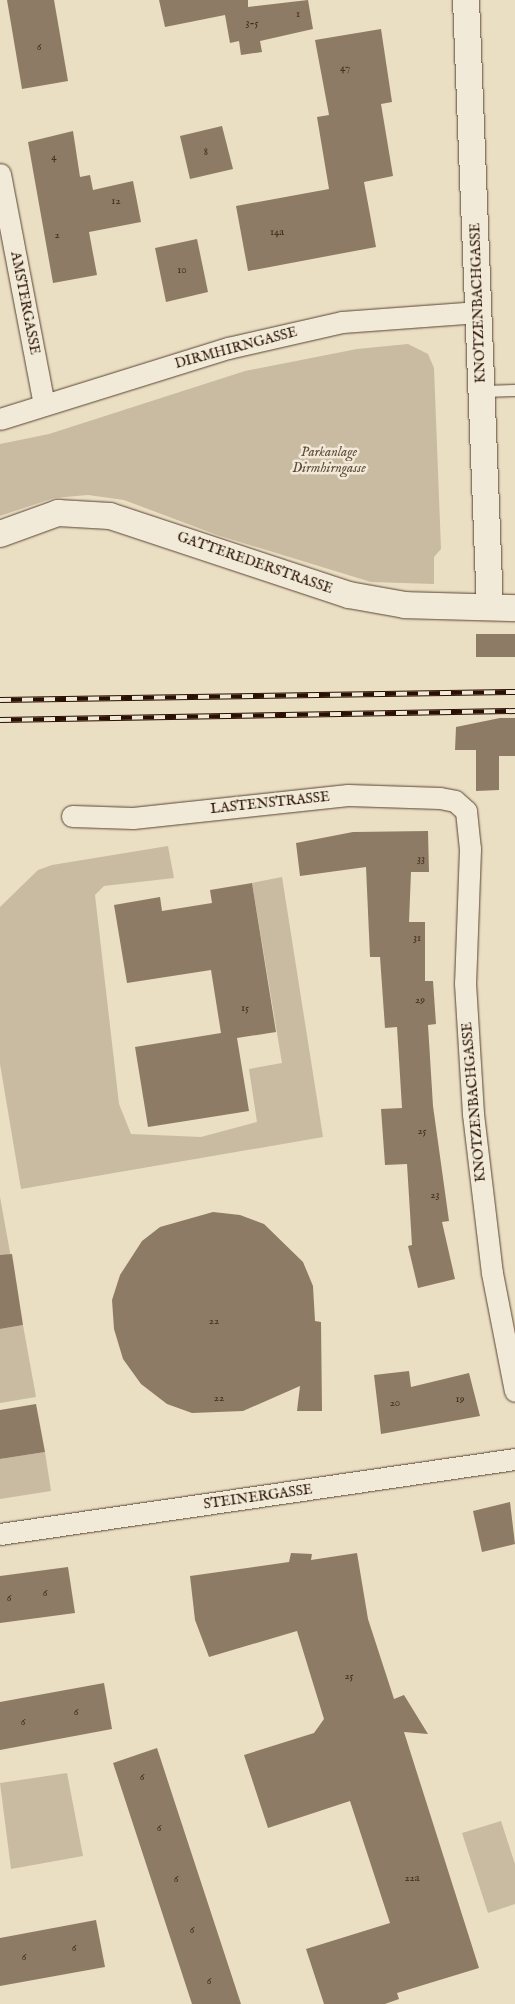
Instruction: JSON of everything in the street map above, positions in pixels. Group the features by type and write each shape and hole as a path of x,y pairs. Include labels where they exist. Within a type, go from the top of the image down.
{"street":[{"name":"KNOTZENBACHGASSE","path":"466,0 482,391 502,608"},
{"name":"AMSTERGASSE","path":"0,174 44,404"},
{"name":"DIRMHIRNGASSE","path":"0,419 228,348 342,322 479,312"},
{"name":"GATTEREDERSTRASSE","path":"0,534 58,513 110,516 349,595 404,604 502,608"},
{"name":"LASTENSTRASSE","path":"72,816 132,818 348,795 440,798 455,801 466,811"},
{"name":"KNOTZENBACHGASSE","path":"466,811 470,849 465,982 473,1114 492,1273 515,1391"},
{"name":"STEINERGASSE","path":"0,1534 515,1459"}],"lane":[{"path":"482,391 515,390"}],"green space":[{"name":"Parkanlage Dirmhirngasse","path":"408,344 428,354 434,368 441,549 434,557 434,584 371,582 217,535 124,500 88,495 54,498 0,516 0,444 49,434 245,371 357,349"},
{"path":"168,846 174,878 104,886 95,895 119,1104 131,1134 201,1137 257,1122 249,1069 282,1063 252,883 282,877 323,1137 21,1189 0,1064 0,907 38,870 52,865"},
{"path":"0,1197 13,1269 0,1272"},
{"path":"23,1325 36,1397 0,1403 0,1329"},
{"path":"45,1452 51,1491 0,1499 0,1459"},
{"path":"67,1773 83,1856 11,1869 0,1783"},
{"path":"501,1821 515,1864 515,1904 488,1913 462,1833"}],"building":[{"path":"7,0 54,0 68,81 22,89"},
{"path":"159,0 248,0 248,7 308,0 313,29 260,41 262,52 241,55 239,41 230,43 225,15 165,27"},
{"path":"381,29 392,102 381,104 393,176 364,182 376,247 248,271 236,206 329,189 317,117 329,115 315,40"},
{"path":"222,126 233,169 190,179 180,136"},
{"path":"73,131 80,177 90,175 93,190 133,181 141,222 89,232 97,275 53,283 28,142"},
{"path":"197,239 208,292 166,302 155,248"},
{"path":"476,634 515,634 515,657 476,657"},
{"path":"500,718 515,718 515,756 499,756 499,790 476,791 476,750 455,750 456,727"},
{"path":"428,831 429,872 411,872 409,922 425,922 425,981 433,981 436,1024 428,1025 433,1106 449,1221 442,1222 455,1279 418,1288 408,1246 412,1245 407,1164 385,1165 381,1109 402,1108 397,1027 385,1028 380,957 370,957 366,867 300,876 296,843 353,832"},
{"path":"252,883 276,1032 237,1038 249,1111 148,1127 135,1047 221,1033 211,970 127,983 114,905 160,897 162,911 212,903 210,890"},
{"path":"213,1212 240,1215 264,1224 303,1262 313,1286 315,1321 321,1322 322,1411 297,1411 300,1386 243,1411 192,1413 167,1404 141,1384 123,1359 114,1329 112,1300 120,1275 142,1241 160,1227"},
{"path":"12,1254 23,1325 0,1329 0,1255"},
{"path":"409,1371 411,1387 469,1373 480,1416 381,1434 374,1375"},
{"path":"36,1404 45,1452 0,1459 0,1410"},
{"path":"510,1502 515,1544 482,1552 473,1511"},
{"path":"291,1553 312,1554 311,1560 357,1553 368,1619 394,1699 404,1695 428,1734 404,1732 479,1968 397,1993 399,1999 385,2004 324,2004 306,1949 390,1923 350,1801 268,1828 244,1755 314,1733 324,1719 297,1631 209,1657 195,1620 190,1576 289,1562"},
{"path":"68,1567 75,1613 0,1623 0,1576"},
{"path":"104,1683 112,1729 0,1750 0,1702"},
{"path":"157,1748 241,2004 192,2004 113,1763"},
{"path":"96,1920 105,1967 0,1986 0,1938"}],"railway":[{"path":"0,700 515,692"},
{"path":"0,720 515,711"}]}
